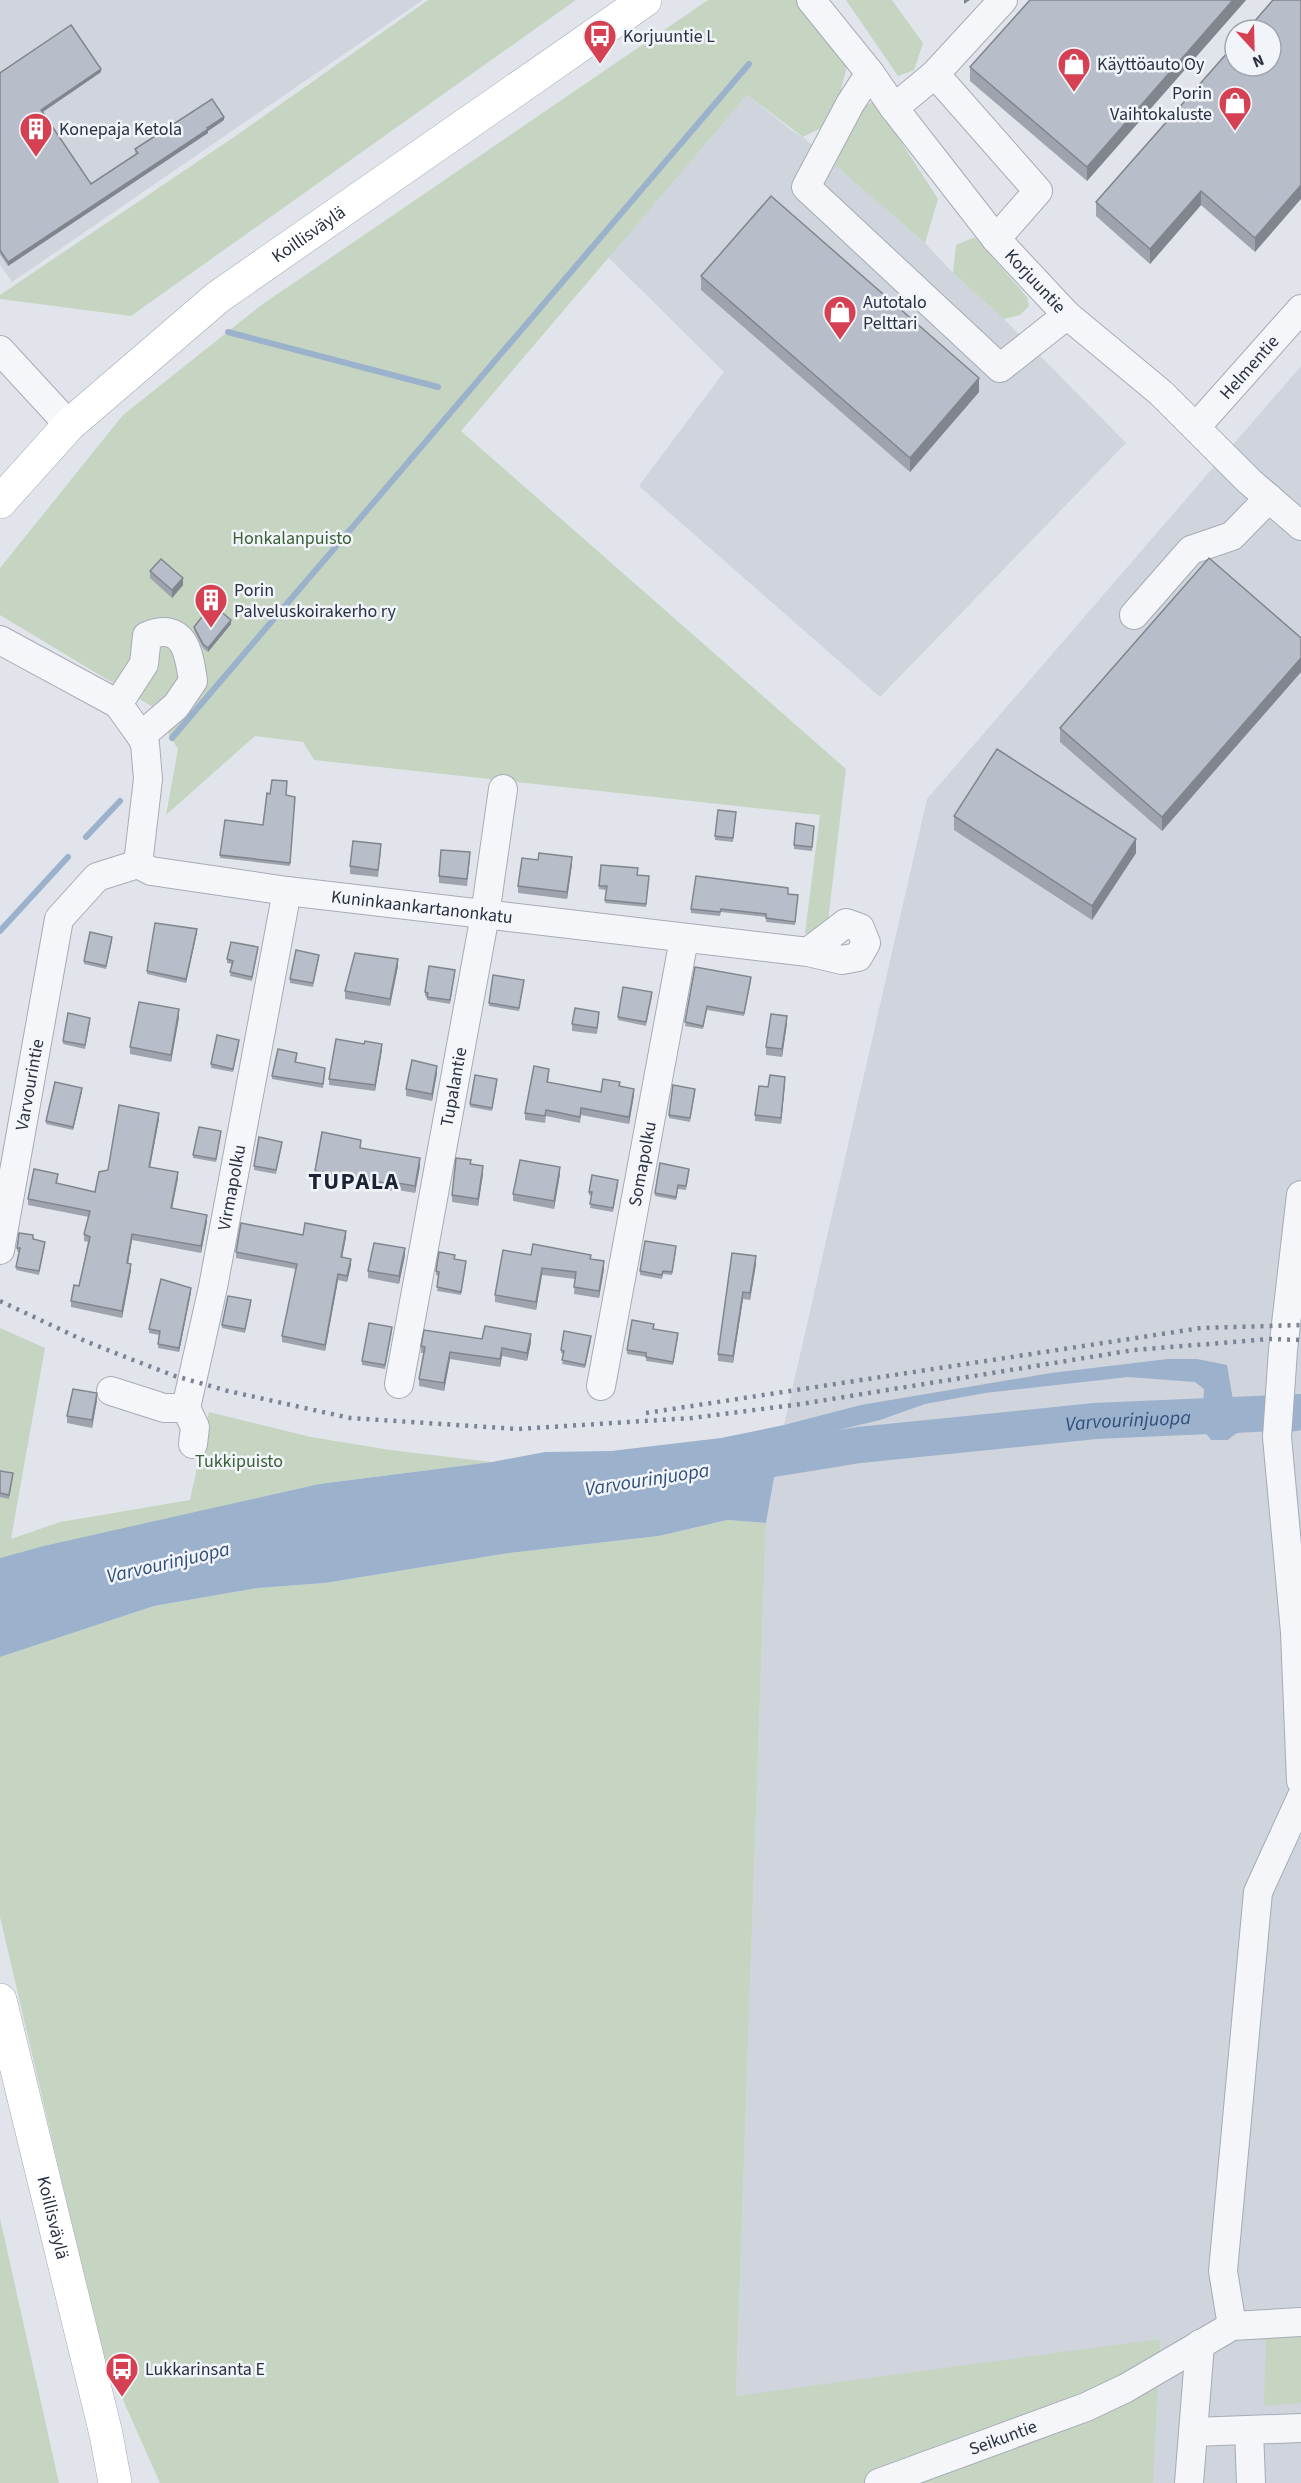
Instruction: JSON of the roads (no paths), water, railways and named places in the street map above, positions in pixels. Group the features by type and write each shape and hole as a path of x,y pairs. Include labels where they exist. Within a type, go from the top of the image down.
{"main road":[{"name":"Koillisväylä","path":"0,502 69,425 218,297 645,0"},
{"name":"Koillisväylä","path":"0,2001 106,2434 115,2483"},
{"name":"Koillisväylä","path":"106,2434 128,2483"}],"street":[{"name":"Korjuuntie","path":"810,0 870,73 894,108 996,239 1067,315 1161,393 1301,526"},
{"path":"894,108 935,74 1003,0"},
{"path":"870,73 850,104 806,187 1000,368 1067,315"},
{"path":"935,74 1038,191 996,239"},
{"name":"Helmentie","path":"1196,427 1301,309"},
{"path":"0,350 69,425"},
{"path":"1134,615 1191,550 1232,536 1269,498"},
{"path":"118,704 144,664 147,636 161,630 175,634 189,651 193,681 176,706 141,736"},
{"path":"0,640 118,704 141,736 145,744 148,779 138,864"},
{"name":"Tupalantie","path":"399,1384 485,915 503,789"},
{"name":"Kuninkaankartanonkatu","path":"138,864 151,872 287,891 808,952"},
{"name":"Varvourintie","path":"0,1250 59,920 97,877 138,864"},
{"name":"Virmapolku","path":"186,1408 213,1287 287,891"},
{"name":"Somapolku","path":"601,1386 684,939"},
{"path":"1301,1195 1283,1350 1277,1437 1295,1632 1301,1781"},
{"path":"111,1391 164,1408 186,1408 195,1427 194,1444"},
{"path":"1301,1798 1258,1892 1223,2271 1232,2326 1301,2322"},
{"name":"Seikuntie","path":"879,2483 1086,2407 1126,2388 1232,2326"},
{"path":"1189,2483 1200,2344"},
{"path":"1194,2432 1301,2428"},
{"path":"1249,2430 1251,2483"}],"water":[{"path":"1168,1359 1197,1359 1227,1365 1233,1400 1301,1401 1301,1430 1282,1432 1254,1429 1236,1434 1228,1440 1211,1440 1202,1428 1204,1389 1195,1382 1128,1377 985,1393 925,1404 880,1420 780,1444 766,1523 727,1520 659,1536 509,1553 325,1583 258,1588 154,1606 0,1657 0,1558 44,1546 319,1484 492,1462 545,1452 611,1451 721,1438 784,1425 861,1405 1051,1373"}],"waterway":[{"path":"172,738 749,64"},
{"path":"228,332 438,387"},
{"path":"86,837 120,801"},
{"path":"0,931 68,857"},
{"name":"Varvourinjuopa","path":"729,1466 859,1445 1095,1421 1301,1412"}],"railway":[{"path":"0,1301 85,1341 133,1360 175,1376 228,1391 350,1418 518,1429 692,1418 801,1404 1134,1350 1270,1339 1301,1340"},
{"path":"646,1413 1201,1328 1301,1325"}],"place":[{"name":"Korjuuntie L","path":"600,65"},
{"name":"Käyttöauto Oy","path":"1074,93"},
{"name":"Porin Vaihtokaluste","path":"1235,132"},
{"name":"Konepaja Ketola","path":"36,158"},
{"name":"Autotalo Pelttari","path":"840,341"},
{"name":"Porin Palveluskoirakerho ry","path":"211,629"},
{"name":"Lukkarinsanta E","path":"122,2398"}],"district":[{"name":"TUPALA","path":"354,1181"}],"park label":[{"name":"Honkalanpuisto","path":"292,538"},
{"name":"Tukkipuisto","path":"239,1461"}]}
